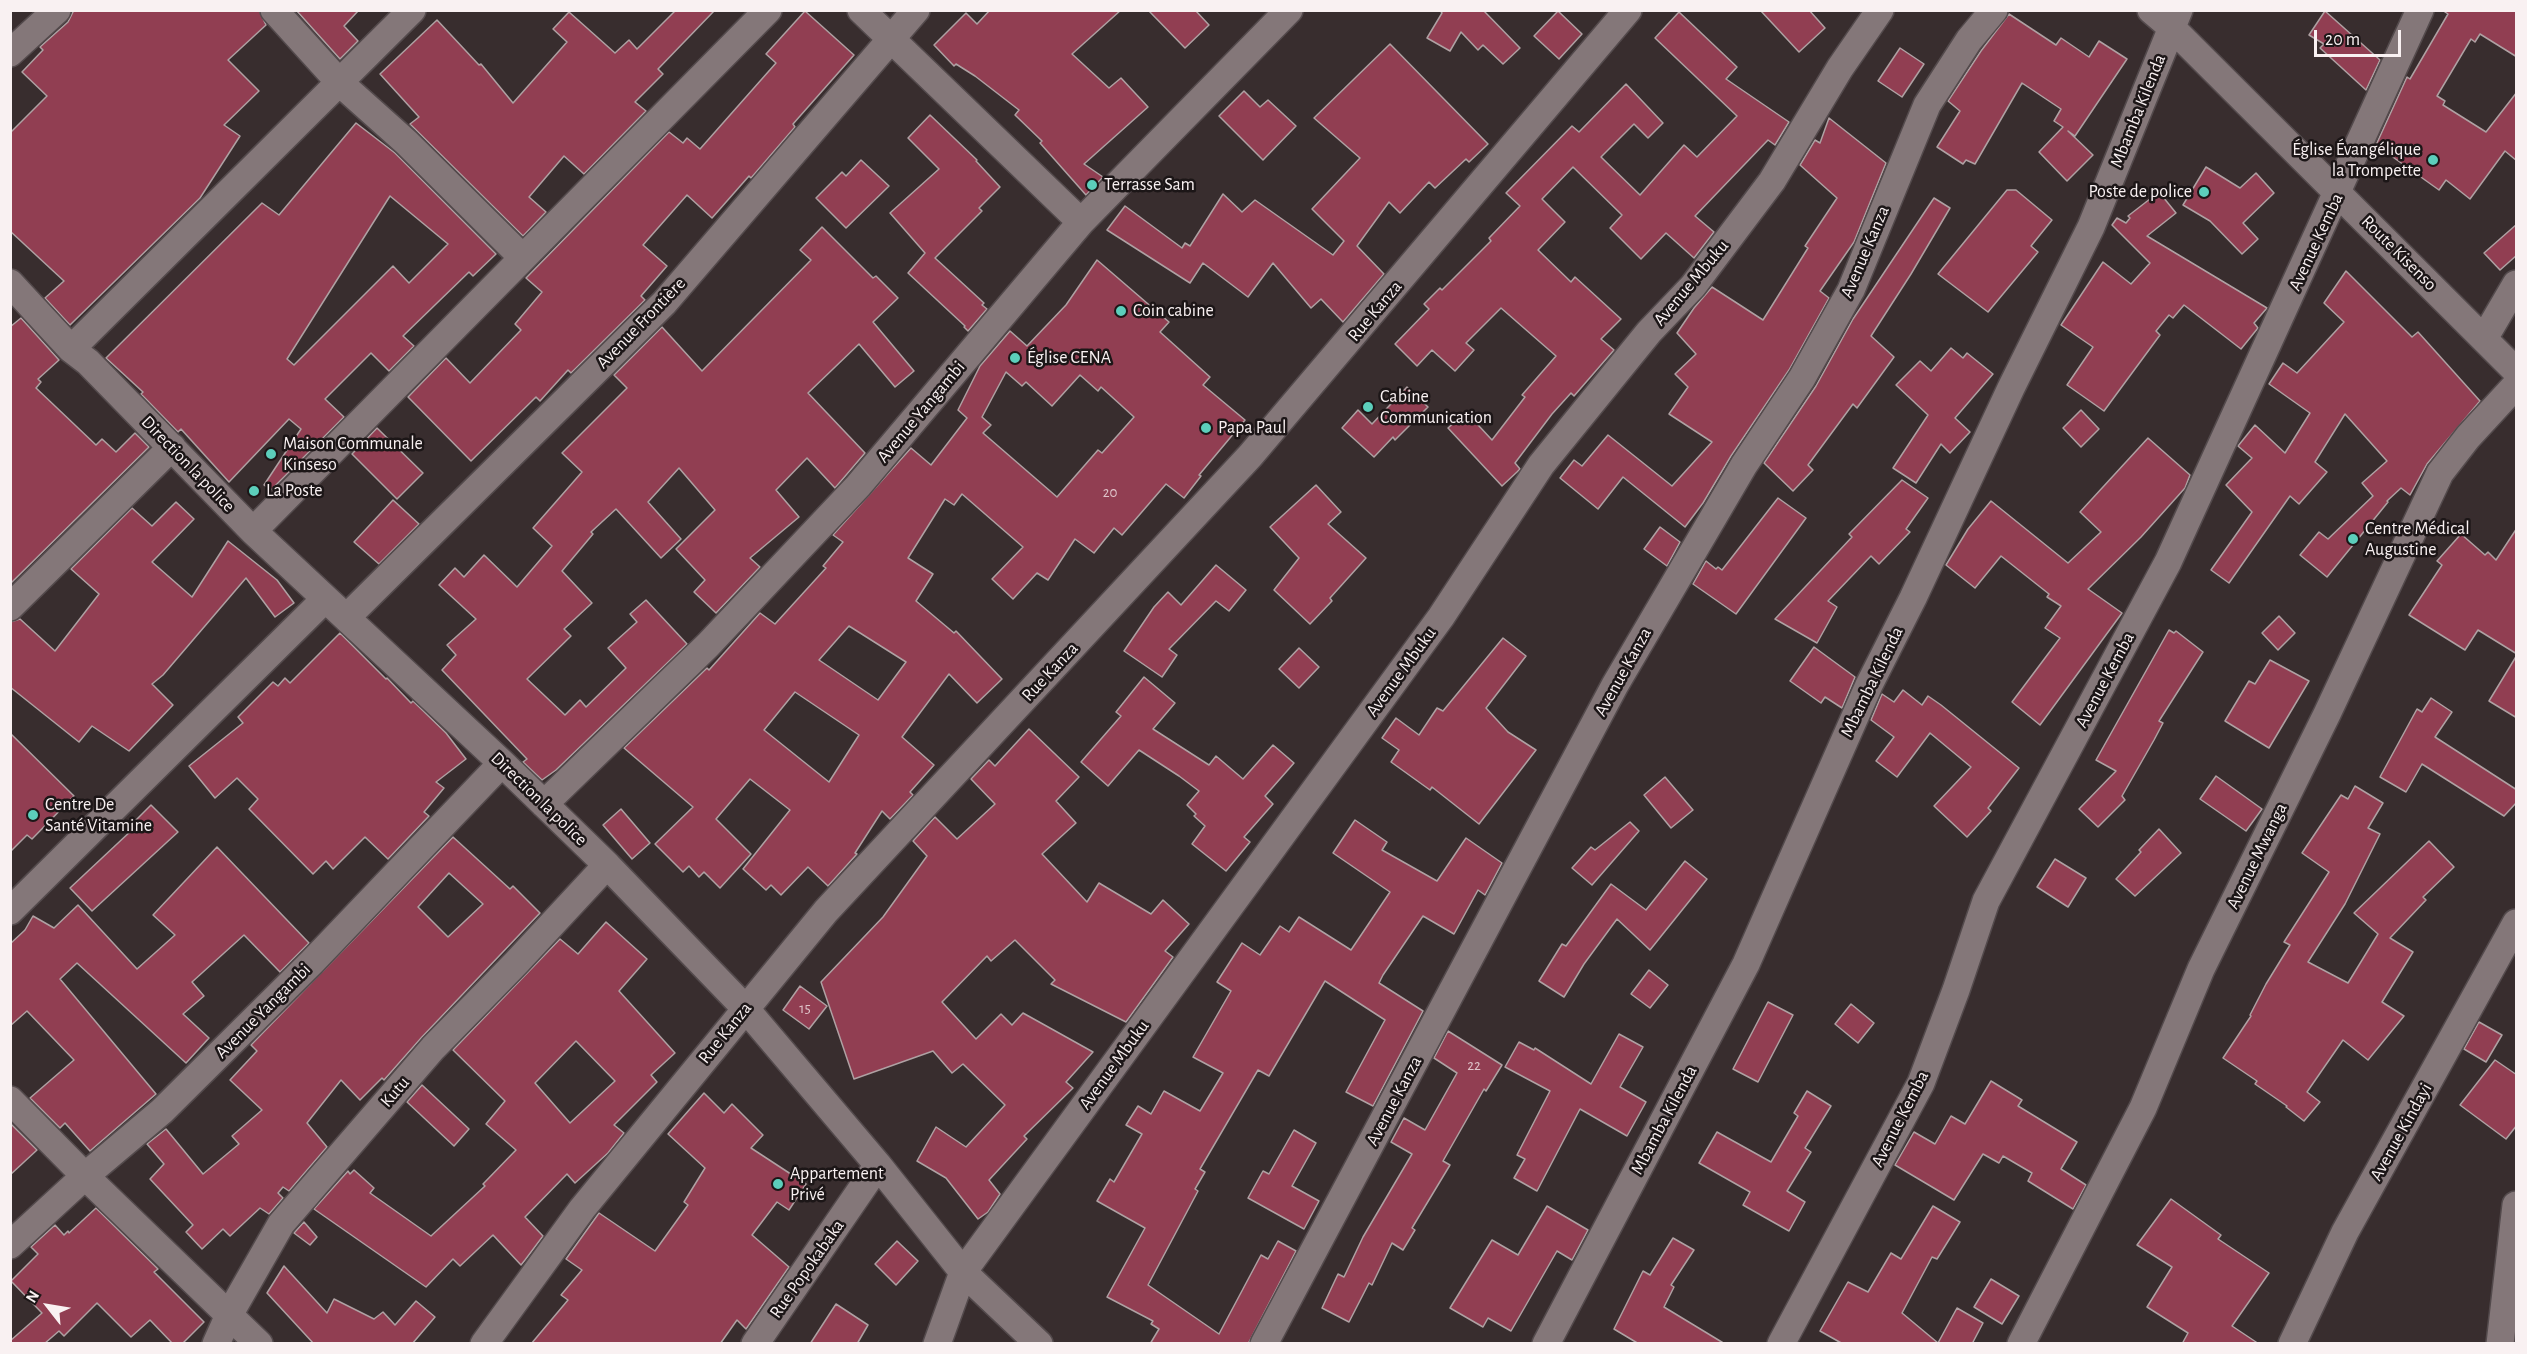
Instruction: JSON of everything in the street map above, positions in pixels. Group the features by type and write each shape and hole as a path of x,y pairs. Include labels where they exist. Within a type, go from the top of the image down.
{"street":[{"path":"10,52 57,10"},
{"path":"274,10 340,83 406,142 522,257"},
{"path":"71,349 412,10"},
{"path":"253,531 768,10"},
{"path":"861,10 1081,222"},
{"name":"Avenue Frontière","path":"347,617 664,303 916,10"},
{"name":"Avenue Yangambi","path":"544,804 708,645 858,486 1081,222 1289,10"},
{"name":"Rue Kanza","path":"484,1344 582,1209 826,911 1250,456 1628,10"},
{"name":"Avenue Mbuku","path":"936,1344 963,1272 1441,617 1541,465 1649,332 1693,286 1772,181 1840,68 1880,10"},
{"name":"Avenue Kanza","path":"1264,1344 1615,685 1744,465 1802,378 1851,290 1927,105 1969,40 1994,10"},
{"name":"Avenue Kemba","path":"1781,1344 1921,1083 1986,901 2169,562 2339,193 2420,10"},
{"name":"Route Kisenso","path":"2167,16 2517,371"},
{"name":"Mbamba Kilenda","path":"1546,1344 1746,964 1869,685 1914,598 2011,388 2091,227 2167,16"},
{"path":"2485,337 2517,284"},
{"name":"Direction la police","path":"14,294 71,349 88,362 253,531 502,763 607,865 745,1008 879,1165 963,1272 1039,1344"},
{"name":"Avenue Mwanga","path":"2021,1344 2143,1108 2201,969 2327,714 2440,473 2468,437 2517,385"},
{"path":"10,608 172,447"},
{"path":"10,911 325,599"},
{"name":"Avenue Yangambi","path":"10,1245 85,1176 171,1103 312,962 502,763"},
{"name":"Kutu","path":"216,1344 229,1315 281,1224 433,1048 607,865"},
{"name":"Avenue Kindayi","path":"2292,1344 2346,1232 2517,922"},
{"path":"10,1100 259,1344"},
{"name":"Rue Popokabaka","path":"755,1344 879,1165"},
{"path":"2500,1344 2517,1205"}],"building":[{"path":"74,10 259,10 266,25 228,60 259,91 224,125 240,136 200,198 70,325 45,298 64,281 10,231 10,133 47,96 22,72 43,50 40,47 68,22"},
{"path":"296,10 359,10 344,26 358,41 340,59"},
{"path":"676,10 715,10 658,69 663,74 635,102 646,111 584,174 564,156 529,197 546,212 523,236 410,124 419,117 380,74 437,20 479,65 481,64 513,103 567,42 553,29 569,12 615,53 629,40 637,49"},
{"path":"990,10 1121,10 1072,54 1109,88 1121,78 1148,107 1084,164 1103,177 1086,195 1040,143 1042,141 1015,115 1019,110 975,76 956,64 954,66 934,45 966,13 977,24"},
{"path":"1148,10 1195,10 1209,25 1185,48"},
{"path":"1440,10 1483,10 1520,48 1503,64 1483,45 1478,50 1461,32 1450,51 1427,38 1442,13"},
{"path":"1760,10 1809,10 1825,28 1799,52"},
{"path":"2442,10 2517,10 2517,57 2480,34 2475,42 2471,39 2437,96 2445,101 2443,105 2486,132 2517,92 2517,161 2505,151 2470,199 2446,180 2439,190 2376,145 2407,77 2410,79 2448,14"},
{"path":"805,11 854,55 793,124 795,127 751,178 749,176 712,218 687,195 643,245 667,266 641,296 645,300 571,373 568,370 540,401 536,397 471,461 408,397 446,358 470,383 521,330 515,324 542,292 526,278 669,132 683,143 687,138 700,149 776,63 766,54"},
{"path":"1558,11 1582,34 1559,59 1534,36"},
{"path":"2325,11 2380,60 2366,90 2320,48 2324,44 2309,35"},
{"path":"1679,12 1737,67 1726,79 1789,122 1775,145 1768,140 1695,216 1714,232 1694,258 1666,233 1641,259 1610,228 1622,215 1573,167 1542,199 1565,222 1538,250 1571,282 1575,277 1621,319 1601,339 1614,350 1574,396 1571,393 1552,414 1515,463 1520,469 1502,486 1448,428 1466,412 1492,440 1525,397 1522,395 1556,356 1501,308 1466,343 1474,350 1455,371 1432,350 1417,366 1395,344 1429,309 1424,304 1440,288 1442,290 1491,241 1489,238 1520,206 1506,193 1572,126 1579,132 1626,84 1663,123 1648,138 1634,124 1601,157 1640,195 1684,145 1697,157 1737,116 1655,38"},
{"path":"2009,14 2056,45 2061,38 2089,57 2099,41 2127,59 2075,136 2068,131 2093,155 2067,181 2039,152 2063,127 2054,121 2061,109 2022,83 1975,164 1966,160 1963,164 1937,147 1960,111 1948,101"},
{"path":"1390,44 1488,144 1469,162 1466,159 1435,188 1429,182 1400,213 1389,202 1357,246 1384,274 1343,322 1321,299 1311,308 1273,263 1248,297 1203,263 1190,283 1107,230 1125,206 1182,248 1185,243 1190,246 1223,194 1242,212 1255,200 1333,255 1344,241 1312,209 1360,158 1314,118"},
{"path":"1900,48 1924,64 1902,97 1878,81"},
{"path":"1244,91 1260,107 1268,100 1296,126 1263,160 1219,116"},
{"path":"930,115 977,160 1000,187 979,208 982,211 935,258 984,303 982,305 987,309 968,331 908,273 925,253 890,213 939,169 908,138"},
{"path":"1829,118 1886,163 1854,242 1820,291 1829,298 1789,370 1685,527 1623,477 1598,509 1560,478 1574,460 1582,466 1608,435 1672,486 1712,442 1669,414 1688,387 1675,374 1696,354 1677,333 1712,287 1763,320 1808,248 1805,246 1837,198 1800,165 1815,140 1820,143"},
{"path":"356,123 395,153 496,254 473,276 469,272 403,336 414,346 389,371 371,353 325,399 344,417 271,490 264,485 301,429 289,419 229,482 181,429 178,432 141,394 143,392 106,358 262,203 279,215","holes":["390,196 448,244 409,283 393,266 294,365 287,359"]},
{"path":"861,160 889,186 846,228 816,198 842,172 846,176"},
{"path":"2206,167 2240,188 2256,173 2274,193 2243,223 2258,239 2242,254 2210,221 2183,205"},
{"path":"2007,190 2016,190 2052,220 2031,246 2038,252 1988,312 1938,274"},
{"path":"2159,192 2176,213 2147,236 2267,308 2254,323 2258,328 2241,349 2184,305 2173,318 2169,315 2156,331 2160,335 2104,411 2067,385 2093,347 2061,325 2103,262 2131,284 2150,263 2112,225 2117,218 2126,223 2130,218 2128,216"},
{"path":"1934,198 1950,208 1871,336 1894,357 1857,408 1853,404 1808,465 1813,470 1793,491 1764,463 1816,386 1853,319"},
{"path":"2517,224 2517,255 2500,270 2484,253"},
{"path":"822,227 873,278 876,276 898,298 873,322 914,371 895,387 859,344 808,393 865,453 835,488 807,458 776,490 799,517 750,558 760,567 716,613 694,592 705,580 676,549 715,510 679,468 648,502 681,539 661,558 616,509 591,532 593,534 562,571 592,603 564,629 571,636 527,679 565,715 580,700 586,707 626,668 608,648 637,622 630,614 646,600 687,644 556,770 542,780 523,762 527,759 442,670 456,655 447,645 476,619 439,585 455,568 464,577 484,555 517,587 552,546 533,528 582,472 562,453 627,388 614,375 662,327 702,371 811,260 800,250"},
{"path":"1097,260 1169,322 1160,332 1210,377 1203,385 1245,420 1199,475 1201,476 1184,498 1166,484 1122,535 1114,528 1094,553 1075,539 1048,580 1037,573 1013,599 992,579 1023,547 962,494 954,505 945,499 908,558 933,574 916,601 954,633 956,631 1002,679 977,703 949,674 902,737 934,765 910,792 913,795 890,819 882,811 855,853 857,854 828,886 808,867 781,895 771,885 766,890 743,869 790,810 750,779 716,819 751,854 720,888 704,872 699,877 689,866 683,872 655,844 693,807 624,748 707,668 709,670 760,613 775,624 826,568 823,566 843,542 833,535 911,448 931,465 967,418 958,410 980,366 1010,331 1027,346 1066,305","holes":["1006,372 1022,386 1026,382 1052,406 1080,375 1098,391 1101,387 1134,417 1102,453 1098,450 1057,497 983,433 991,425 982,417","849,626 906,662 878,700 819,660","795,692 859,735 829,782 764,730"]},
{"path":"2346,271 2412,337 2418,332 2480,401 2427,464 2410,495 2401,488 2387,501 2327,577 2300,555 2319,532 2328,539 2373,496 2362,483 2387,461 2345,414 2315,462 2327,472 2299,504 2290,496 2229,583 2211,570 2252,512 2226,485 2252,458 2238,446 2255,425 2285,453 2310,413 2269,384 2283,363 2297,373 2344,322 2324,303"},
{"path":"21,318 59,360 38,379 41,382 36,388 96,445 102,439 116,452 135,433 149,447 10,584 10,327"},
{"path":"1951,348 1963,358 1967,353 1993,374 1955,418 1970,432 1950,453 1941,444 1916,483 1893,468 1928,415 1896,385 1920,361 1931,371"},
{"path":"1407,387 1428,407 1374,457 1342,428 1358,410 1372,424"},
{"path":"2081,410 2099,429 2081,447 2063,428"},
{"path":"377,428 423,473 397,499 352,454"},
{"path":"2148,438 2190,475 2185,488 2141,537 2088,589 2122,613 2040,725 2012,702 2060,638 2045,628 2061,606 2047,597 2049,594 2001,556 1975,588 1946,565 1968,529 1991,501 2068,563 2101,532 2080,512"},
{"path":"1902,480 1928,498 1906,529 1910,532 1879,564 1871,556 1828,601 1837,607 1817,643 1775,619 1852,537 1849,534"},
{"path":"1316,485 1341,512 1328,524 1366,558 1330,598 1332,601 1310,624 1274,590 1299,558 1270,527"},
{"path":"1778,498 1806,518 1736,614 1693,584 1706,561 1716,569 1718,567 1722,570"},
{"path":"393,500 419,524 379,564 354,542"},
{"path":"176,502 194,519 152,562 192,597 228,541 277,580 294,603 275,617 246,578 163,675 152,684 173,705 129,751 92,726 79,742 10,687 10,622 20,619 55,651 99,594 71,569 132,508 152,526"},
{"path":"1660,527 1680,542 1667,566 1644,549"},
{"path":"2517,528 2517,654 2478,630 2465,650 2409,615 2442,565 2437,561 2461,534 2485,555 2488,552 2496,560"},
{"path":"1216,565 1246,590 1229,611 1216,601 1169,649 1177,655 1162,677 1124,651 1154,607 1168,592 1181,605"},
{"path":"2279,616 2295,633 2278,650 2262,633"},
{"path":"2169,630 2174,633 2176,631 2203,652 2159,721 2163,723 2122,796 2125,800 2098,827 2079,809 2116,771 2096,760"},
{"path":"340,633 411,703 413,701 446,733 466,759 436,782 444,788 424,812 429,816 388,859 365,837 333,869 326,861 313,874 249,809 258,799 237,778 215,798 189,766 243,723 238,717 273,682 278,686 285,678 290,683"},
{"path":"1503,638 1526,656 1486,708 1508,732 1536,750 1479,824 1432,787 1430,790 1391,762 1399,750 1382,738 1396,718 1419,735 1437,708 1443,711"},
{"path":"1814,647 1855,677 1842,708 1825,697 1821,703 1790,681"},
{"path":"1299,648 1319,667 1299,688 1279,669"},
{"path":"2517,655 2517,718 2489,701"},
{"path":"2270,660 2309,681 2269,748 2225,721 2249,681 2255,684"},
{"path":"1144,677 1175,703 1153,729 1209,765 1216,756 1243,779 1273,745 1294,763 1265,796 1273,804 1244,837 1250,842 1226,871 1192,844 1205,826 1194,816 1196,814 1187,805 1199,791 1139,750 1108,786 1081,762 1121,716 1116,712"},
{"path":"1903,690 1922,705 1928,696 2019,768 1988,808 1991,811 1967,837 1934,806 1971,767 1930,733 1897,777 1876,761 1894,737 1871,720 1882,694 1894,702"},
{"path":"2431,698 2452,712 2435,737 2517,790 2517,802 2504,816 2422,764 2406,792 2380,777 2417,709 2422,712"},
{"path":"1029,729 1079,777 1056,801 1076,823 1042,854 1087,902 1099,883 1151,914 1163,900 1189,924 1165,951 1173,957 1126,1022 1051,984 1055,980 1015,940 991,961 987,956 942,1002 976,1039 1001,1014 1012,1025 1023,1013 1093,1052 1066,1082 1073,1088 1024,1136 1027,1139 989,1180 1000,1194 988,1212 978,1219 946,1178 917,1161 936,1127 966,1147 1005,1105 963,1064 952,1073 933,1051 854,1079 821,982 883,917 927,856 913,841 935,817 957,839 995,804 971,779 989,760 995,766"},
{"name":"Centre De Santé Vitamine","path":"10,733 74,796 32,839 27,835 10,852"},
{"path":"2216,776 2262,809 2246,831 2200,799"},
{"path":"1665,777 1693,810 1671,828 1644,795"},
{"path":"2355,786 2383,803 2368,828 2380,834 2345,904 2308,962 2348,983 2378,934 2354,913 2429,841 2454,867 2423,897 2426,900 2390,938 2413,952 2382,1002 2404,1016 2368,1060 2343,1040 2307,1092 2320,1102 2304,1121 2255,1084 2257,1081 2223,1058 2251,1016 2266,984 2290,945 2284,942 2329,872 2302,853 2341,795 2348,799"},
{"path":"151,805 178,832 92,911 70,888 133,829 130,826"},
{"path":"621,809 650,843 632,859 603,825"},
{"path":"1355,820 1387,842 1382,850 1437,881 1466,838 1502,863 1485,895 1478,890 1454,934 1423,916 1383,975 1379,983 1423,1011 1373,1106 1346,1092 1385,1020 1325,981 1269,1076 1258,1070 1200,1169 1205,1172 1195,1189 1198,1191 1148,1285 1219,1334 1261,1255 1268,1259 1278,1241 1296,1251 1248,1344 1150,1344 1159,1329 1151,1324 1153,1321 1107,1297 1145,1228 1097,1201 1110,1179 1114,1182 1142,1134 1126,1125 1138,1106 1151,1114 1164,1091 1200,1111 1223,1073 1193,1057 1231,991 1217,982 1242,943 1260,955 1280,926 1289,932 1299,917 1351,950 1390,892 1333,853"},
{"path":"1630,822 1639,831 1592,885 1572,868 1591,847 1595,850"},
{"path":"2159,829 2181,853 2135,896 2116,879"},
{"path":"453,837 510,889 513,886 540,913 384,1080 382,1078 360,1100 341,1080 307,1123 327,1147 289,1191 283,1187 278,1193 283,1198 269,1214 260,1208 230,1236 223,1229 202,1249 186,1232 193,1225 150,1179 164,1164 147,1144 166,1129 203,1174 239,1144 232,1136 262,1110 230,1080 257,1051 251,1045","holes":["449,873 483,904 448,937 418,907"]},
{"path":"217,847 309,943 280,972 244,935 192,982 204,996 183,1014 209,1038 186,1063 77,963 60,979 156,1094 90,1151 65,1123 60,1128 30,1098 74,1060 27,1011 10,1026 10,944 25,930 33,916 54,928 78,905 137,969 175,935 153,915"},
{"path":"2055,859 2086,878 2068,907 2037,887"},
{"path":"1685,861 1707,879 1650,950 1617,919 1584,964 1564,997 1539,981 1562,944 1566,946 1611,884 1646,910"},
{"path":"606,922 647,959 619,991 675,1053 651,1075 657,1082 614,1125 624,1133 608,1153 575,1183 567,1174 525,1217 543,1236 521,1265 493,1235 460,1266 453,1259 426,1287 314,1209 348,1171 350,1174 354,1170 374,1188 370,1193 431,1236 485,1186 483,1184 516,1150 486,1124 505,1101 453,1050 560,939 578,954","holes":["576,1041 615,1081 570,1123 535,1083"]},
{"path":"1649,970 1668,985 1650,1008 1631,994"},
{"path":"800,986 827,1006 809,1029 783,1010"},
{"path":"1768,1002 1793,1015 1758,1082 1733,1069"},
{"path":"1851,1004 1874,1023 1858,1043 1835,1024"},
{"path":"2479,1022 2502,1035 2486,1062 2464,1049"},
{"path":"1448,1031 1502,1065 1486,1091 1484,1089 1443,1161 1450,1165 1412,1228 1415,1230 1403,1250 1392,1243 1372,1285 1369,1283 1349,1322 1322,1308 1338,1274 1344,1277 1363,1237 1412,1154 1391,1142 1404,1118 1425,1130 1457,1073 1434,1058"},
{"path":"1619,1034 1643,1047 1620,1087 1646,1102 1627,1136 1580,1109 1537,1191 1514,1178 1525,1159 1517,1155 1550,1091 1505,1067 1519,1042 1534,1050 1535,1048 1591,1084"},
{"path":"2495,1060 2517,1075 2517,1125 2506,1139 2460,1105"},
{"path":"1991,1081 2022,1100 2018,1106 2077,1142 2061,1169 2086,1185 2073,1209 2028,1181 2032,1173 2003,1156 1999,1163 1983,1154 1954,1200 1895,1165 1914,1132 1935,1144 1951,1116 1965,1124"},
{"path":"422,1085 469,1129 454,1146 407,1102"},
{"path":"1807,1091 1831,1106 1805,1148 1811,1152 1787,1191 1805,1202 1789,1231 1743,1205 1750,1192 1699,1163 1717,1132 1771,1162 1798,1116 1794,1113"},
{"path":"704,1093 724,1113 732,1104 763,1135 751,1148 806,1184 789,1210 777,1202 752,1235 789,1267 746,1329 737,1320 720,1344 531,1344 568,1300 561,1295 582,1270 566,1259 599,1213 655,1251 688,1205 684,1202 705,1168 668,1134"},
{"path":"10,1123 37,1150 10,1175"},
{"path":"1294,1130 1316,1143 1292,1186 1319,1201 1304,1229 1248,1198 1263,1171 1269,1174"},
{"path":"2171,1199 2221,1235 2218,1239 2269,1273 2232,1326 2259,1344 2182,1344 2188,1333 2147,1307 2172,1267 2137,1245"},
{"path":"1547,1206 1588,1230 1572,1260 1557,1251 1511,1331 1488,1318 1483,1327 1450,1308 1492,1240 1518,1255"},
{"path":"1933,1206 1960,1222 1937,1259 1932,1257 1902,1313 1938,1343 1957,1308 1983,1323 1972,1344 1843,1344 1820,1331 1848,1282 1868,1292 1891,1253 1901,1259"},
{"path":"96,1208 158,1269 154,1272 204,1322 182,1344 173,1344 150,1320 131,1337 97,1303 64,1336 59,1331 44,1344 10,1344 10,1341 42,1313 11,1281 38,1254 31,1247 55,1225 64,1235 68,1231 69,1233"},
{"path":"304,1222 317,1237 310,1245 294,1233"},
{"path":"1673,1238 1694,1250 1671,1285 1674,1287 1664,1307 1725,1344 1639,1344 1614,1329 1643,1271 1650,1275"},
{"path":"897,1241 918,1261 896,1285 875,1264"},
{"path":"284,1266 327,1313 334,1299 374,1319 383,1312 395,1325 416,1301 435,1317 412,1344 314,1344 267,1293"},
{"path":"1991,1279 2019,1296 2002,1324 1974,1307"},
{"path":"836,1304 868,1325 857,1344 810,1344"}],"place":[{"name":"Église Évangélique la Trompette","path":"2433,160"},
{"name":"Terrasse Sam","path":"1092,185"},
{"name":"Poste de police","path":"2204,192"},
{"name":"Coin cabine","path":"1121,311"},
{"name":"Église CENA","path":"1015,358"},
{"name":"Cabine Communication","path":"1368,407"},
{"name":"Papa Paul","path":"1206,428"},
{"name":"Maison Communale Kinseso","path":"271,454"},
{"name":"La Poste","path":"254,491"},
{"name":"Centre Médical Augustine","path":"2353,539"},
{"name":"Centre De Santé Vitamine","path":"33,815"},
{"name":"Appartement Privé","path":"778,1184"}]}
